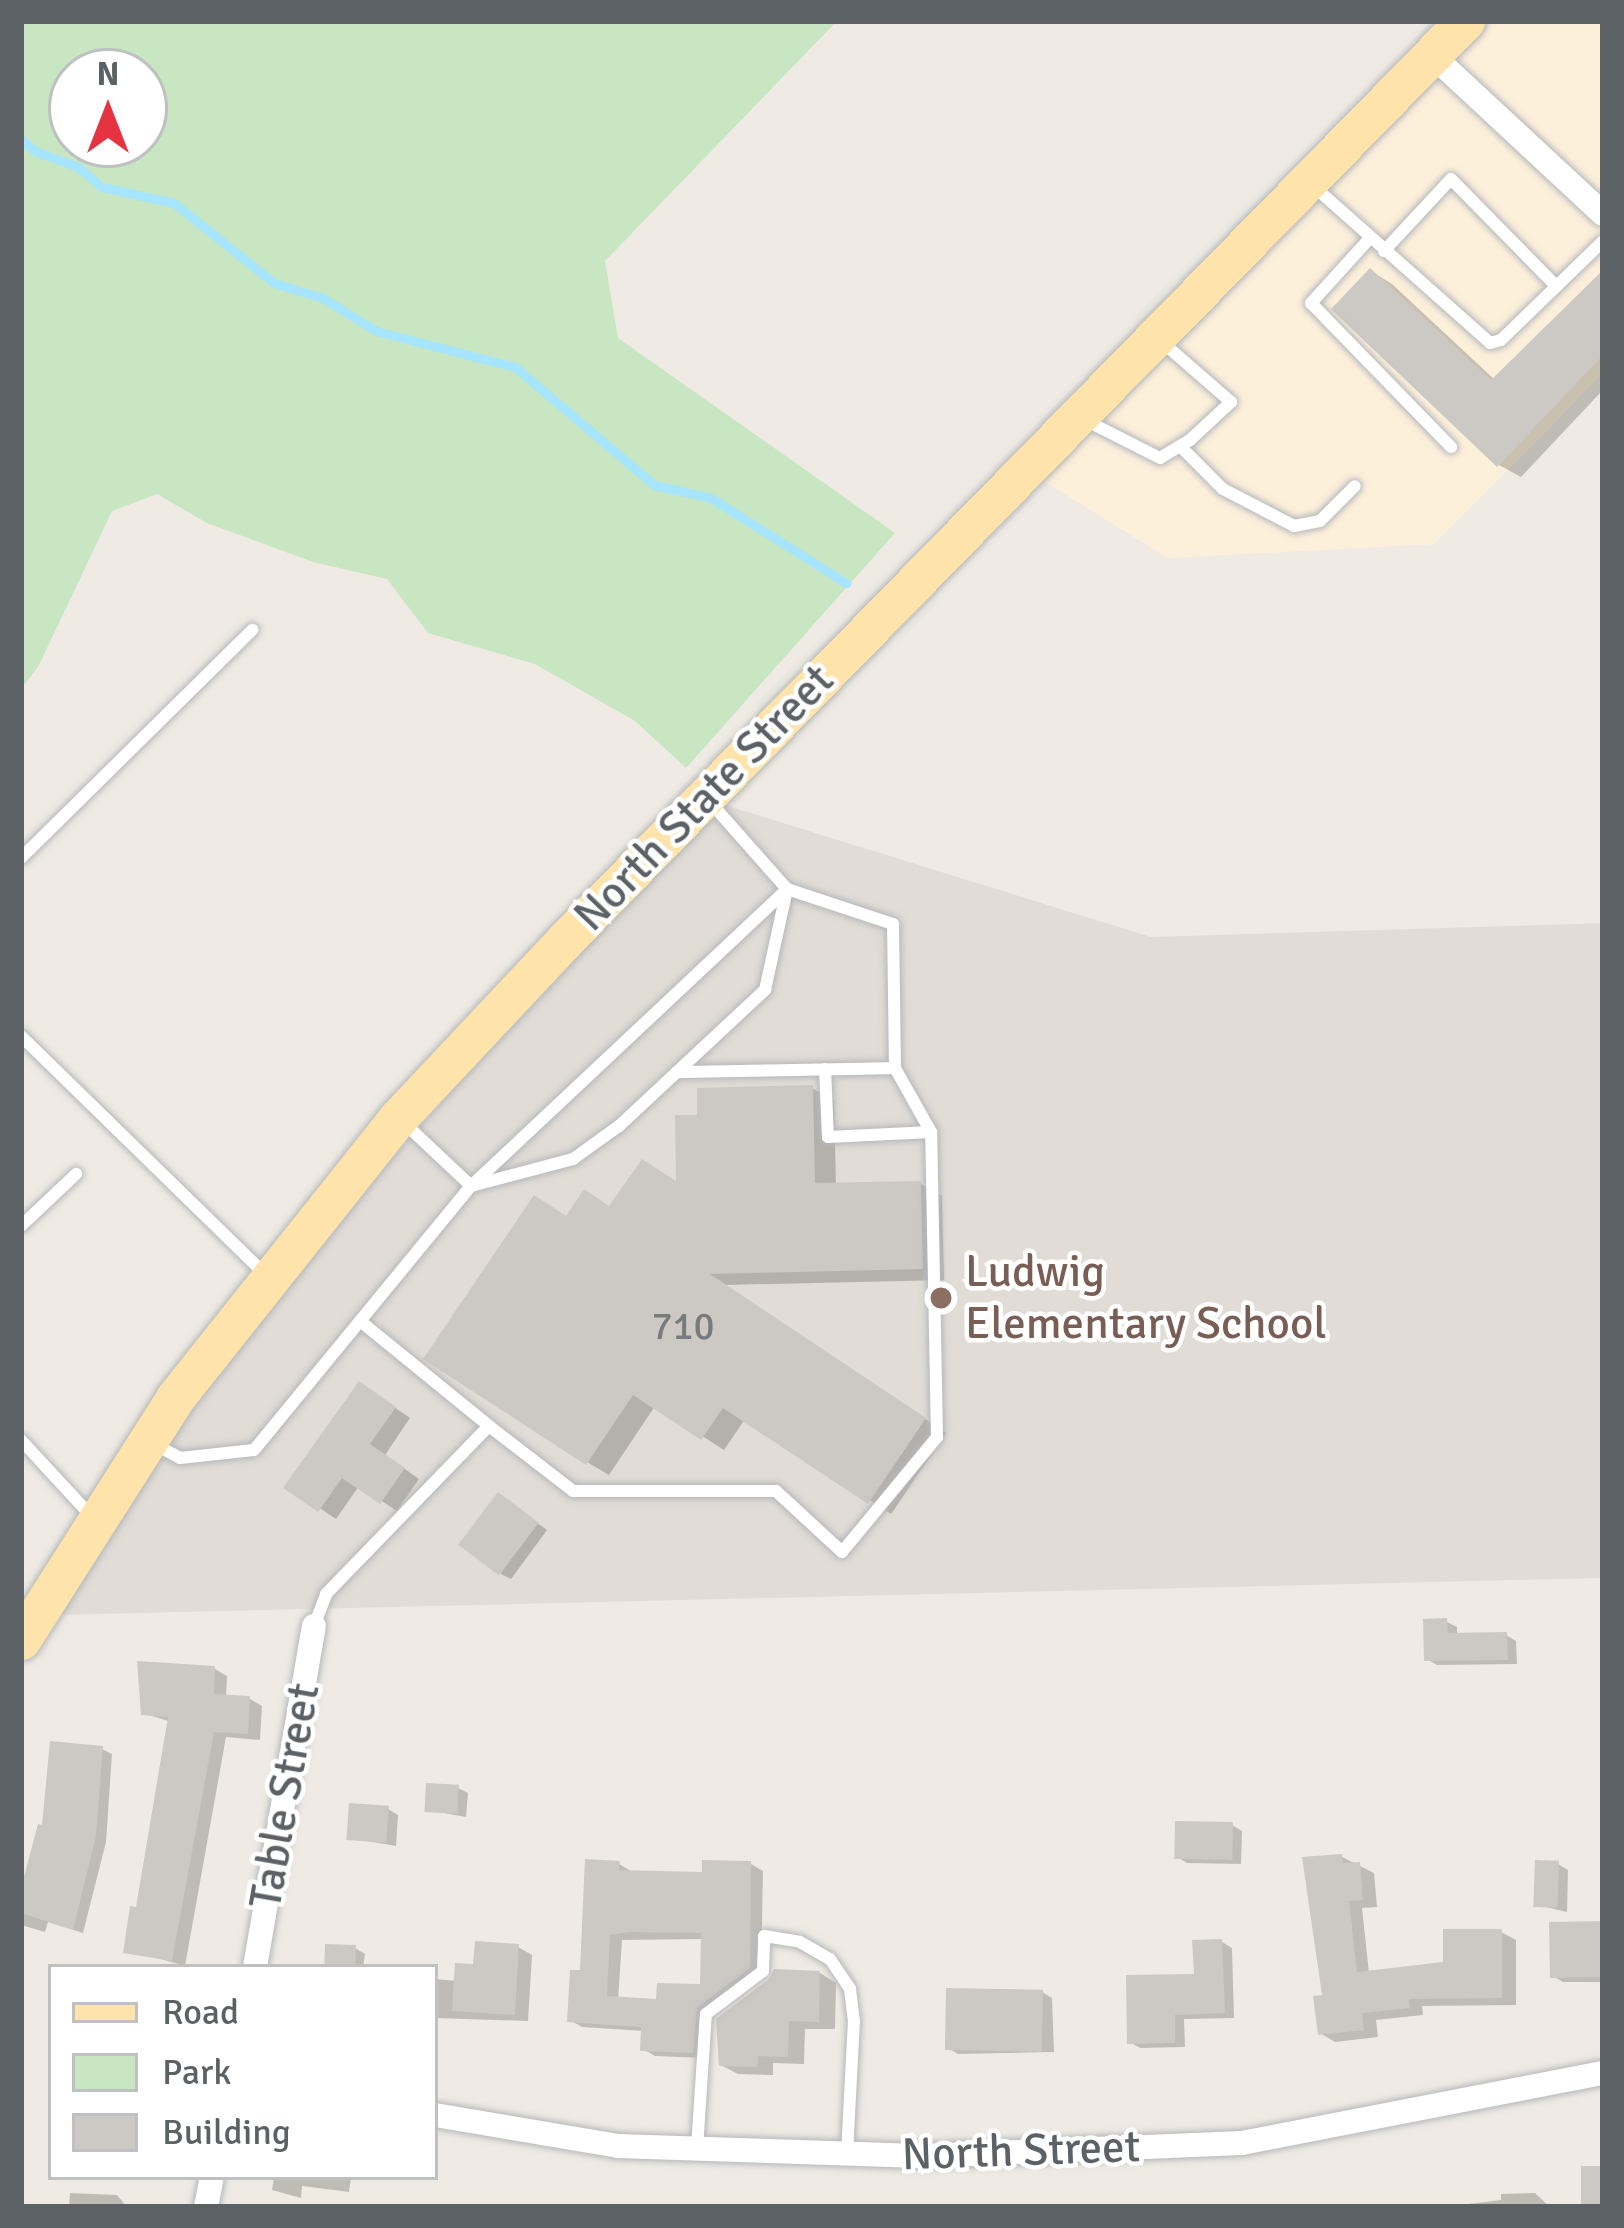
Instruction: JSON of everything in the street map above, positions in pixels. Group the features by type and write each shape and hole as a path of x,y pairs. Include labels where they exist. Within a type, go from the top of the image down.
{"main road":[{"name":"North State Street","path":"21,1640 148,1440 267,1276 398,1118 705,796 1465,21"}],"street":[{"path":"1432,55 1603,214"},
{"name":"Table Street","path":"256,1964 314,1626"},
{"name":"North Street","path":"438,2116 618,2146 920,2156 1242,2144 1603,2073"}],"lane":[{"path":"1384,251 1450,179 1556,286"},
{"path":"1309,182 1490,343 1501,340 1603,241"},
{"path":"1370,238 1311,303 1451,447"},
{"path":"1078,416 1160,458 1231,402 1156,337"},
{"path":"1180,446 1223,489 1294,526 1320,521 1355,486"},
{"path":"21,858 252,630"},
{"path":"360,1321 573,1491 776,1491 842,1552 937,1437 932,1132 895,1067 893,925 787,889 705,796"},
{"path":"471,1186 573,1159 765,990 787,889"},
{"path":"148,1440 180,1458 254,1450 471,1186 787,889"},
{"path":"21,1036 267,1276"},
{"path":"677,1072 895,1067"},
{"path":"825,1069 828,1137 932,1132"},
{"path":"398,1118 471,1186"},
{"path":"21,1226 76,1174"},
{"path":"314,1626 326,1594 489,1426"},
{"path":"21,1440 94,1519"},
{"path":"697,2149 706,2014 763,1972 764,1936 800,1942 830,1959 850,1989 854,2020 847,2153"}],"shaded area":[{"path":"1494,21 1603,21 1603,373 1545,433 1434,544 1168,558 1042,480"},
{"name":"Ludwig Elementary School","path":"725,805 1151,937 1603,923 1603,1578 57,1615 181,1422 379,1173 571,955"}],"green space":[{"path":"21,21 837,21 605,261 618,338 895,533 686,768 635,721 535,664 428,633 387,579 313,562 207,523 157,494 112,511 38,667 21,689"}],"building":[{"path":"1370,268 1491,380 1603,270 1603,355 1497,467 1331,309"},
{"path":"813,1085 815,1183 921,1181 923,1269 710,1274 926,1418 868,1504 723,1408 701,1440 633,1395 586,1465 423,1359 534,1195 566,1216 584,1189 609,1206 642,1159 676,1181 675,1115 697,1115 697,1088"},
{"path":"359,1381 396,1407 370,1444 405,1468 380,1504 342,1478 318,1512 283,1488"},
{"path":"498,1492 539,1523 499,1575 458,1545"},
{"path":"1447,1618 1448,1633 1507,1632 1508,1660 1424,1661 1423,1619"},
{"path":"137,1661 215,1666 214,1694 250,1696 248,1734 214,1732 172,1961 123,1953 130,1906 136,1907 168,1717 141,1715"},
{"path":"50,1741 103,1746 96,1836 73,1930 21,1913 21,1888 38,1824 42,1825"},
{"path":"426,1783 459,1785 457,1814 424,1812"},
{"path":"349,1803 389,1806 386,1843 346,1840"},
{"path":"1175,1821 1233,1822 1232,1860 1174,1859"},
{"path":"1342,1854 1343,1863 1360,1862 1363,1900 1349,1901 1357,1972 1443,1962 1443,1929 1502,1929 1502,1998 1409,1999 1410,2008 1362,2013 1364,2030 1318,2035 1313,1996 1322,1995 1302,1857"},
{"path":"585,1859 620,1861 619,1870 702,1872 702,1860 751,1861 750,1968 697,2008 693,2053 640,2051 641,2027 567,2022 570,1970 580,1970","holes":["701,1933 700,1984 657,1983 656,1999 607,1996 610,1935"]},
{"path":"1535,1860 1559,1861 1557,1908 1533,1907"},
{"path":"1602,1921 1603,1977 1550,1978 1549,1922"},
{"path":"1222,1939 1225,2013 1175,2015 1175,2043 1127,2044 1126,1975 1194,1974 1192,1940"},
{"path":"475,1941 519,1944 515,2015 452,2011 455,1963 473,1964"},
{"path":"325,1944 356,1945 355,1964 324,1964"},
{"path":"774,1969 820,1971 819,2022 789,2021 788,2057 758,2056 757,2067 719,2066 716,2019 769,1979"},
{"path":"946,1988 1043,1990 1042,2052 945,2050"},
{"path":"1581,2166 1603,2166 1603,2207 1581,2207"}],"waterway":[{"path":"21,139 35,151 78,167 102,187 174,203 274,283 323,298 376,331 515,367 654,485 711,498 846,583"}],"place":[{"name":"Ludwig Elementary School","path":"941,1298"}]}
